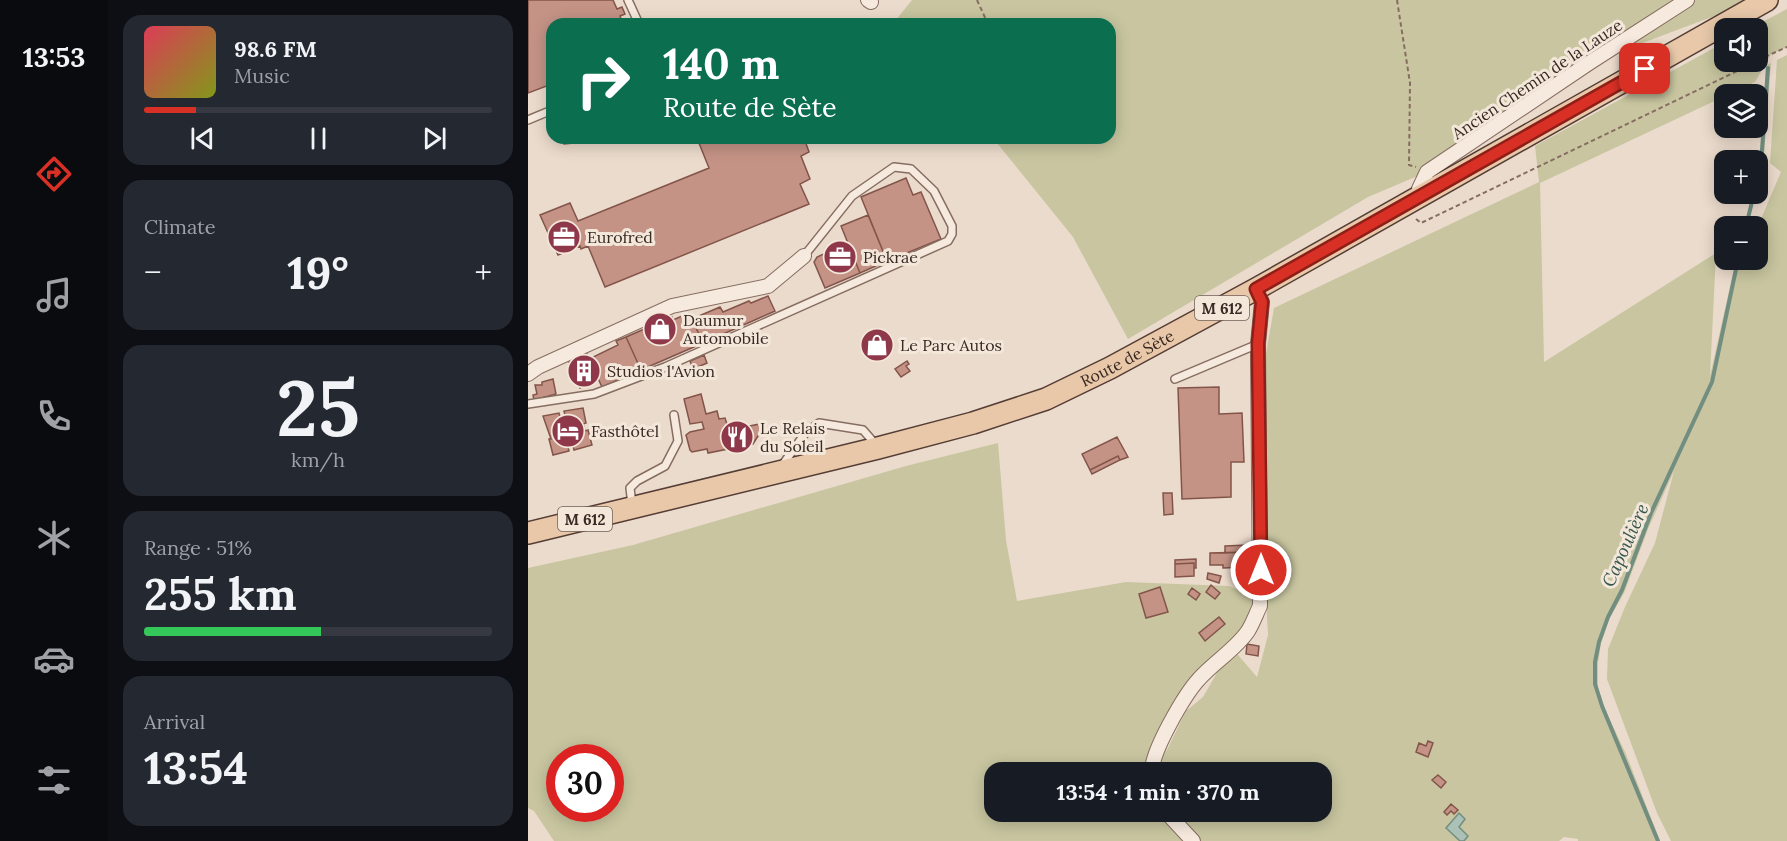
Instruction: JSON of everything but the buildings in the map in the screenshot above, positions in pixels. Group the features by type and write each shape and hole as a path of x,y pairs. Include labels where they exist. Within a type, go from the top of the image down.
{"main road":[{"name":"Route de Sète","path":"528,533 878,448 973,423 1046,399 1110,368 1256,289 1767,0"}],"street":[{"name":"Ancien Chemin de la Lauze","path":"1427,172 1687,0"},
{"path":"1422,196 1419,189 1427,172"},
{"path":"528,374 538,367 672,306 768,286 804,256"},
{"path":"1154,762 1162,741 1187,695 1198,680 1248,631 1260,606 1258,344 1262,302 1256,289"},
{"path":"1175,822 1193,841"}],"lane":[{"path":"628,0 636,18"},
{"path":"528,120 546,112"},
{"path":"528,404 594,394 665,367 948,241 952,234 952,226 934,191 925,181 910,169 894,167 852,196 804,256"},
{"path":"1175,379 1258,344"},
{"path":"632,508 630,488 637,481 665,466 678,441 674,415"},
{"path":"777,472 806,432 819,423 863,430 878,448"}],"path":[{"path":"977,0 985,18"},
{"path":"1397,0 1410,83 1409,165 1427,172"},
{"path":"1768,56 1787,47"},
{"path":"1403,206 1421,223 1734,72"}],"shaded area":[{"path":"912,0 1757,0 1589,63 1427,172 1368,197 1128,339 1073,237 998,144 1116,144 1116,18 898,18"},
{"path":"1787,9 1787,47 1771,54 1768,59 1768,19"},
{"path":"1714,48 1714,72 1761,72 1755,82 1751,84 1714,84 1714,101 1540,183 1544,362 1714,254 1710,376 1734,270 1768,270 1768,216 1762,216 1781,172 1770,163 1777,60 1787,55 1787,841 1671,841 1657,813 1607,679 1608,649 1655,543 1674,471 1648,529 1624,593 1609,619 1601,643 1598,663 1598,687 1604,707 1626,754 1660,841 1578,841 1578,839 1564,837 1559,841 554,841 534,811 528,808 528,568 633,545 906,466 998,443 1006,540 1017,601 1126,582 1229,586 1255,598 1232,648 1257,677 1268,635 1263,546 1262,376 1274,308 1539,182 1535,146","holes":["1229,652 1203,697 1186,711 1165,754 1179,709"]},
{"path":"1771,63 1768,102 1768,84 1765,84 1768,64"},
{"path":"1761,138 1765,138 1764,150 1760,150"},
{"path":"1459,813 1465,819 1459,827 1468,836 1464,841 1460,841 1446,828"}],"waterway":[{"name":"Capoulière","path":"1762,150 1768,72"},
{"name":"Capoulière","path":"1748,216 1752,204"},
{"name":"Capoulière","path":"1658,841 1602,706 1595,684 1595,662 1608,617 1622,590 1651,513 1712,382 1736,270"}],"place":[{"name":"Eurofred","path":"564,237"},
{"name":"Pickrae","path":"840,257"},
{"name":"Daumur Automobile","path":"660,329"},
{"name":"Le Parc Autos","path":"877,345"},
{"name":"Studios l'Avion","path":"584,371"},
{"name":"Fasthôtel","path":"568,431"},
{"name":"Le Relais du Soleil","path":"737,437"}],"route":[{"path":"1261,570 1258,344 1262,302 1256,289 1645,69"}]}
